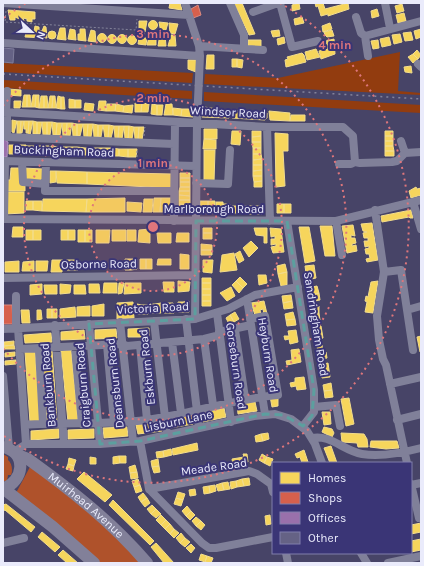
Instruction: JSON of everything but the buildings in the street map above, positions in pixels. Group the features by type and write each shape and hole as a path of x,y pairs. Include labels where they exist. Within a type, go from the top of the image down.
{"highway":[{"path":"11,450 21,462 19,473 12,484 3,489 53,527 94,563"},
{"name":"Muirhead Avenue","path":"11,450 28,458 88,504 116,529 147,563"}],"street":[{"path":"3,3 189,15"},
{"path":"230,3 244,35 244,49"},
{"path":"253,12 279,3 292,47 318,41"},
{"path":"385,3 390,28"},
{"path":"188,4 189,15 199,46 200,56 196,166 195,319"},
{"path":"356,18 361,33 365,36 368,56"},
{"path":"365,36 390,28 421,21"},
{"path":"3,43 200,56"},
{"path":"199,46 263,50"},
{"path":"7,91 5,112 7,137 174,144"},
{"name":"Windsor Road","path":"5,112 267,127 343,127 353,136 355,162"},
{"path":"174,221 175,122"},
{"path":"267,127 270,221"},
{"path":"401,140 405,153"},
{"path":"196,183 228,184 230,150"},
{"path":"339,164 351,164 355,162 392,162 397,161 405,153 421,152"},
{"path":"3,219 4,161"},
{"name":"Buckingham Road","path":"4,161 196,166"},
{"path":"22,162 23,182 45,184"},
{"path":"46,163 45,191 174,191"},
{"path":"417,201 421,230"},
{"name":"Marlborough Road","path":"3,219 336,221 368,214 375,210 417,201"},
{"path":"375,210 384,272 377,316 379,340 383,359 386,365 407,462"},
{"name":"Sandringham Road","path":"287,221 311,366 314,407"},
{"path":"336,221 342,255"},
{"path":"384,272 401,270 413,350"},
{"name":"Osborne Road","path":"3,278 195,275"},
{"name":"Victoria Road","path":"3,328 195,319 217,313 265,292 298,287"},
{"path":"3,376 11,450 26,444 16,296"},
{"name":"Heyburn Road","path":"247,299 265,414"},
{"path":"407,310 421,306"},
{"name":"Gorseburn Road","path":"217,313 231,422"},
{"path":"20,350 123,344 127,346 156,342 204,339 235,330 238,327 265,316 278,395 245,398 164,417 131,422 99,424 43,424 25,426"},
{"name":"Eskburn Road","path":"154,320 167,435"},
{"path":"186,320 187,341 198,428"},
{"name":"Deansburn Road","path":"120,322 131,422 149,489"},
{"name":"Craigburn Road","path":"89,324 100,444"},
{"name":"Bankburn Road","path":"55,325 64,444"},
{"path":"235,330 245,398"},
{"path":"204,339 213,405"},
{"path":"172,342 181,412"},
{"path":"107,345 114,423"},
{"path":"140,345 147,420"},
{"path":"75,347 82,424"},
{"path":"39,349 43,424"},
{"path":"390,384 421,377"},
{"path":"303,426 312,416 314,407 336,405 340,426"},
{"name":"Lisburn Lane","path":"26,444 100,444 137,441 265,414 283,416 303,426 312,438 322,462"},
{"path":"397,420 421,414"},
{"path":"312,438 320,436 362,454 392,454 421,448"},
{"path":"362,454 363,462"},
{"name":"Meade Road","path":"149,489 249,471 257,474 271,484 272,488"},
{"path":"149,489 202,543 209,548 272,537"},
{"path":"412,490 417,518"},
{"path":"3,543 24,538"},
{"path":"362,554 367,563"},
{"path":"388,563 406,556 421,556"}],"path":[{"path":"6,4 5,22 58,26 136,30 138,12"},
{"path":"136,165 145,120"}],"highlighted area":[{"path":"196,221 287,221 314,390 312,416 303,426 283,415 265,414 140,441 100,444 89,324 195,319"}],"shaded area":[{"path":"400,52 398,91 421,93 421,95 204,84 205,74 278,78"},
{"path":"3,63 193,73 192,83 3,72"},
{"path":"3,80 192,91 192,99 3,88"},
{"path":"204,92 421,105 421,113 204,101"},
{"path":"3,454 8,457 12,467 12,473 11,475 8,475 7,481 3,481"},
{"path":"31,465 71,494 143,563 98,563 16,493"}],"railway":[{"path":"3,74 421,99"}]}
